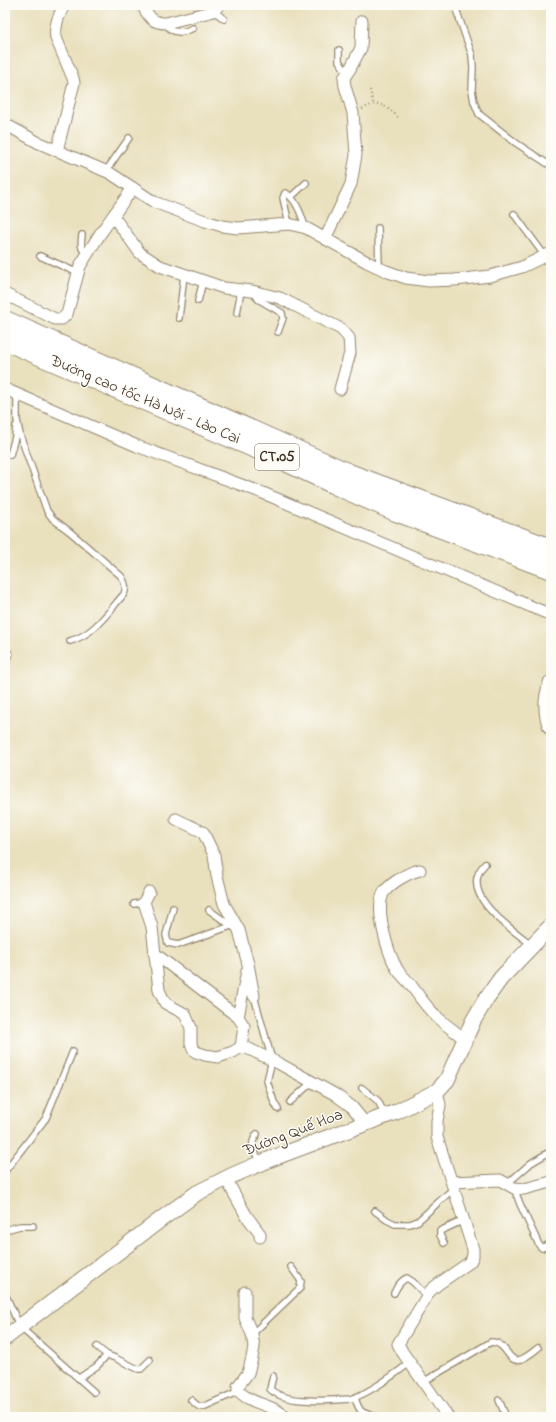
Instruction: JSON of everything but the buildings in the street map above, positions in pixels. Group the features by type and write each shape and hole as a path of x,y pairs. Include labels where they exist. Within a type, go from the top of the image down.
{"highway":[{"name":"Đường cao tốc Hà Nội - Lào Cai","path":"5,321 349,474 551,549"},
{"name":"Đường cao tốc Hà Nội - Lào Cai","path":"5,340 288,462 396,511 551,569"}],"street":[{"path":"57,151 74,83 56,38 55,31 56,24 64,5"},
{"path":"142,5 154,21 158,23 166,23 216,8"},
{"path":"325,239 351,184 356,155 353,112 344,78 361,48 362,21"},
{"path":"5,124 39,143 106,171 150,200 222,226 238,228 289,224 306,228 379,268 406,278 455,280 490,276 522,267 548,254"},
{"path":"5,294 55,319 62,319 67,314 80,266 133,188"},
{"path":"113,216 140,253 160,266 224,288 247,290 280,298 342,329 349,338 350,353 340,389"},
{"path":"5,390 137,446 263,493 551,615"},
{"path":"551,683 547,698 547,712 551,727"},
{"path":"176,819 203,832 214,855 217,876 224,904 235,928 248,964 254,996"},
{"path":"420,870 404,876 385,892 382,897 382,926 386,946 398,970 432,1012 465,1039"},
{"path":"149,892 139,903 152,927 159,990 165,1003 185,1014 191,1028 191,1044 193,1049 196,1052 205,1055 218,1057 233,1052 241,1047 247,1048 336,1095 352,1107 366,1124"},
{"name":"Đường Quế Hoa","path":"5,1338 197,1193 226,1178 385,1116 417,1102 437,1091 446,1080 473,1021 486,999 501,978 551,926"},
{"path":"154,953 238,1017 244,1026 241,1047"},
{"path":"238,1017 240,990 248,964"},
{"path":"437,1091 440,1105 437,1121 437,1137 474,1256 470,1262 437,1285 427,1296 398,1344 448,1417"},
{"path":"226,1178 260,1237"},
{"path":"453,1185 500,1180 511,1186 524,1189 551,1182"},
{"path":"245,1292 245,1318 252,1334 254,1347 248,1373 238,1386 239,1392 249,1400 275,1410 285,1417"}],"lane":[{"path":"216,8 224,19"},
{"path":"457,12 472,55 472,90 474,102 479,114 516,143 551,166"},
{"path":"166,23 168,28 178,32 188,31 193,28"},
{"path":"339,50 339,61 347,73"},
{"path":"106,171 129,138"},
{"path":"291,196 306,184"},
{"path":"289,224 283,198 286,193 291,196 300,211 306,228"},
{"path":"514,214 548,254"},
{"path":"378,228 379,268"},
{"path":"126,233 129,249"},
{"path":"82,235 80,246 87,255"},
{"path":"40,256 78,273"},
{"path":"179,318 184,275"},
{"path":"198,301 203,281"},
{"path":"237,313 247,290 258,299 282,313 283,318 278,332"},
{"path":"10,455 15,437 17,420 17,394"},
{"path":"17,420 20,435 47,511 53,519 121,576 125,582 126,590 124,594 96,625 85,636 70,641"},
{"path":"485,864 480,868 477,877 478,888 487,907 494,915 533,946"},
{"path":"173,908 166,934 168,943 173,945 189,942 235,928"},
{"path":"209,910 235,928"},
{"path":"240,990 254,996 272,1060 267,1081 278,1109"},
{"path":"5,1171 46,1118 73,1051"},
{"path":"290,1102 312,1082"},
{"path":"362,1088 378,1101 385,1116"},
{"path":"257,1134 253,1140 253,1146 261,1164"},
{"path":"551,1151 531,1162 511,1186 539,1245 544,1248 551,1243"},
{"path":"375,1211 395,1224 410,1224 418,1221 453,1185"},
{"path":"444,1243 440,1235 440,1231 464,1220"},
{"path":"5,1230 25,1225 32,1226"},
{"path":"252,1334 300,1288 301,1281 291,1266"},
{"path":"394,1292 398,1285 407,1278 427,1296"},
{"path":"5,1294 20,1327 94,1392"},
{"path":"423,1382 491,1342 500,1344 512,1359 516,1360 538,1348"},
{"path":"97,1347 107,1355 138,1369 141,1369 150,1360"},
{"path":"79,1378 97,1366 107,1355"},
{"path":"273,1376 270,1389 273,1392 289,1398 307,1401 355,1398 410,1363"},
{"path":"191,1400 198,1406 203,1407 239,1392"},
{"path":"355,1398 358,1408 363,1413 378,1417"},
{"path":"499,1400 506,1417"}],"path":[{"path":"370,90 373,103"},
{"path":"353,112 373,103 384,105 400,119"}]}
